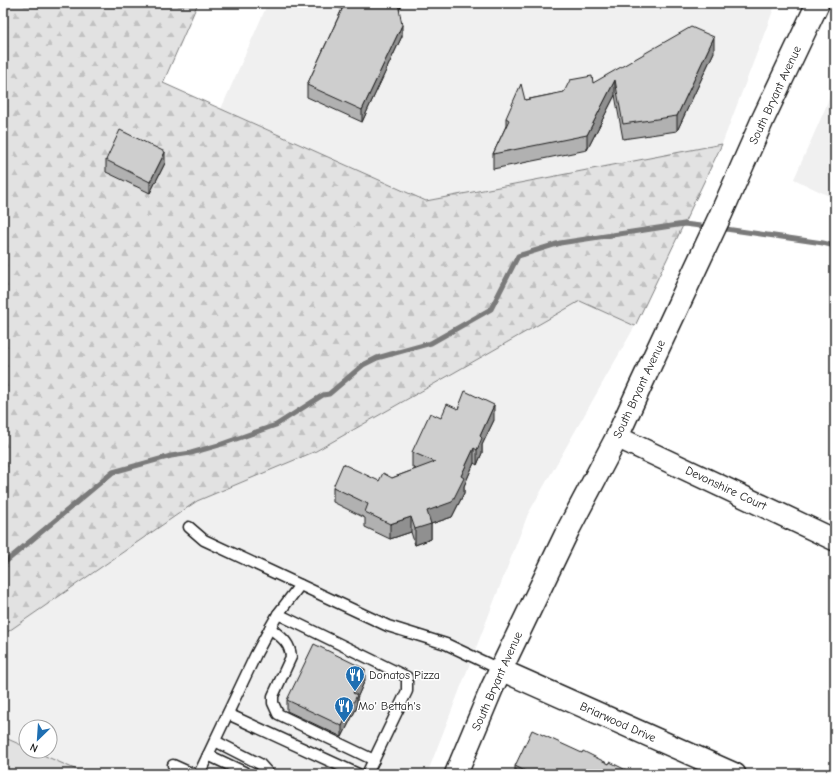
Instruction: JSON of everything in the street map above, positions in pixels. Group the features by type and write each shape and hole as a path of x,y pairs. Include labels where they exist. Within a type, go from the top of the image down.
{"main road":[{"name":"South Bryant Avenue","path":"456,774 492,688 568,530 660,346 763,119 818,3"}],"street":[{"name":"Devonshire Court","path":"616,436 835,540"},
{"name":"Briarwood Drive","path":"501,670 735,774"}],"lane":[{"path":"189,527 204,540 388,626 446,644 501,670"},
{"path":"199,774 256,654 278,614 300,585"},
{"path":"278,614 407,677 407,692 367,774"},
{"path":"270,628 286,642 291,657 273,696 273,704 278,714 374,760"},
{"path":"228,714 358,774"},
{"path":"215,741 260,764 269,774"},
{"path":"208,755 246,774"},
{"path":"173,765 193,774"}],"shaded area":[{"path":"268,3 776,3 722,144 426,201 221,109"},
{"path":"835,81 835,199 794,179 825,109"},
{"path":"580,301 635,326 528,514 427,774 86,774 52,759 58,759 58,719 18,719 18,744 3,737 3,635 197,501 316,451"}],"green space":[{"path":"3,3 198,3 163,83 426,201 722,144 635,326 580,301 316,451 197,501 3,635"},
{"path":"3,737 18,744 18,759 52,759 86,774 3,774"}],"building":[{"path":"345,3 398,3 402,25 362,110 307,85"},
{"path":"691,27 714,37 677,116 623,124 615,80 587,135 493,154 509,120 506,118 521,84 525,100 564,92 570,80 592,76 593,83"},
{"path":"120,130 165,152 150,182 106,160"},
{"path":"465,391 494,405 480,436 482,438 477,450 474,448 461,476 464,478 452,502 427,511 431,524 415,529 411,517 390,524 365,512 368,504 333,487 343,464 379,481 383,473 392,478 435,462 412,452 430,413 441,418 447,404 458,409"},
{"path":"314,644 365,669 353,693 357,695 342,726 287,700"},
{"path":"532,730 582,753 583,751 609,764 610,762 634,774 531,774 515,766"},
{"path":"304,770 312,774 302,774"}],"waterway":[{"path":"3,564 113,472 219,445 276,425 323,395 329,394 363,365 377,358 431,343 491,309 518,256 560,243 684,224 709,227"},
{"path":"719,228 835,246"}],"place":[{"name":"Donatos Pizza","path":"355,692"},
{"name":"Mo' Bettah's","path":"344,723"}]}
